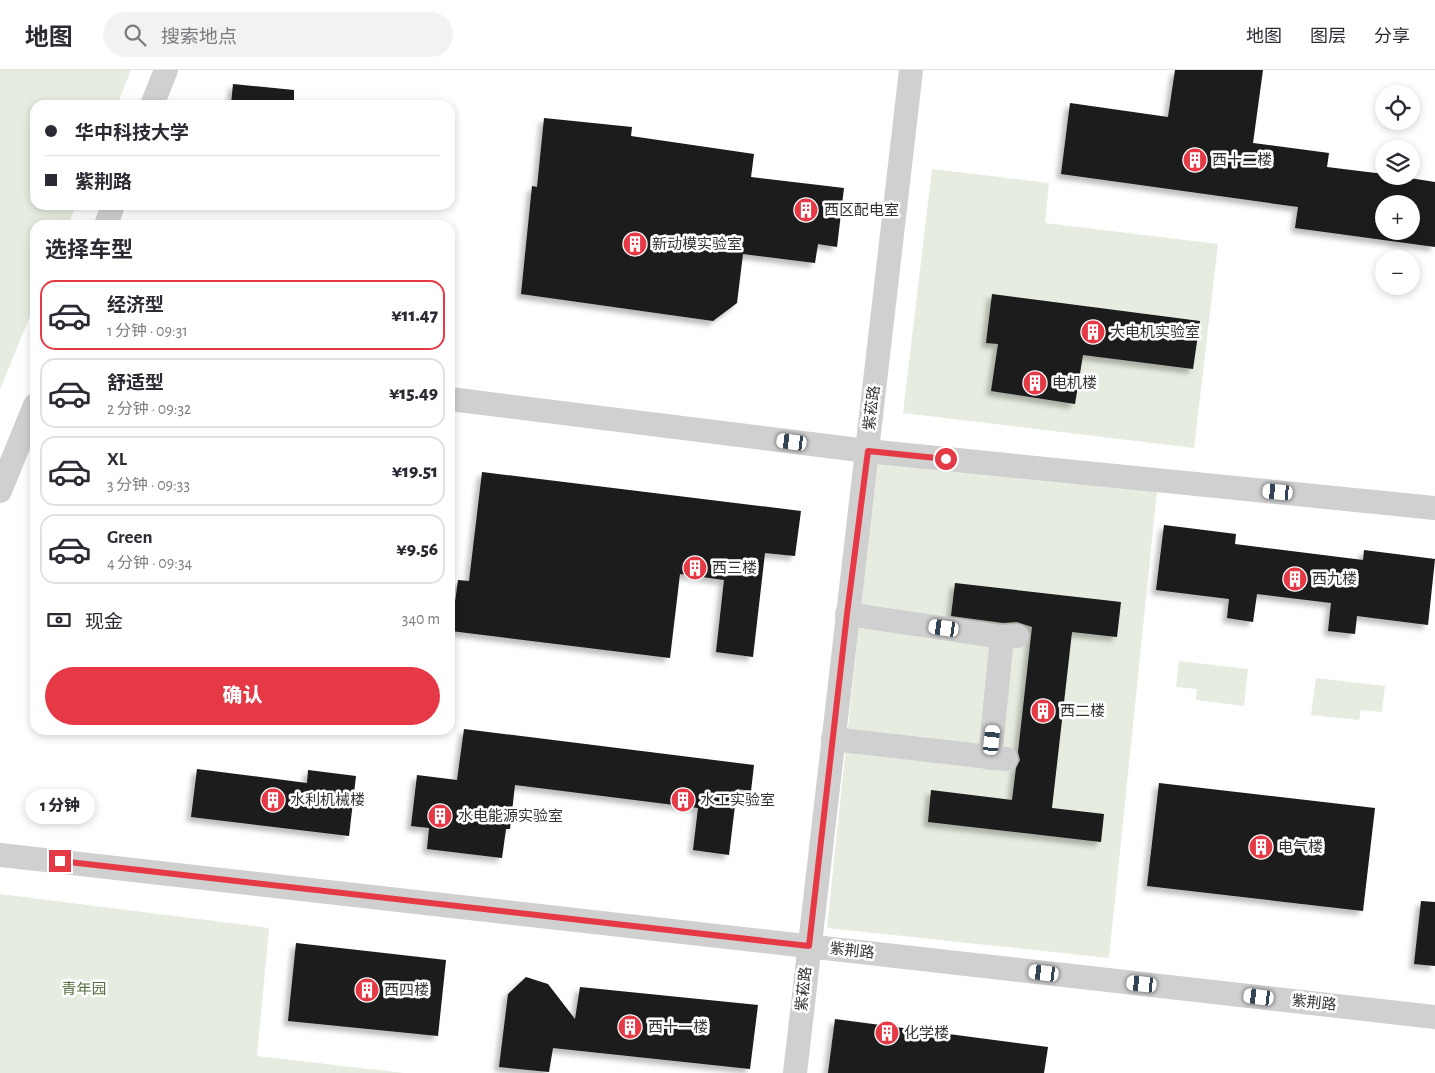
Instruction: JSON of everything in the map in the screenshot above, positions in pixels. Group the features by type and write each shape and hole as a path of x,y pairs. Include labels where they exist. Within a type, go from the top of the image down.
{"street":[{"path":"154,100 166,70"},
{"name":"紫菘路","path":"795,1073 911,70"},
{"path":"455,399 868,451 1435,508"},
{"path":"3,477 30,416"},
{"path":"833,739 998,759 1010,636 847,614"},
{"name":"紫荆路","path":"0,855 1435,1017"}],"green space":[{"path":"0,70 131,70 119,100 30,100 30,210 74,210 70,220 30,220 30,316 0,389"},
{"path":"932,169 1049,183 1045,223 1218,244 1194,448 903,413"},
{"path":"876,461 1157,491 1109,958 827,928"},
{"path":"1179,661 1248,669 1244,706 1196,700 1197,689 1176,687"},
{"path":"1316,678 1385,686 1382,712 1361,710 1359,720 1311,715"},
{"name":"青年园","path":"0,894 269,928 257,1056 404,1073 0,1073"}],"building":[{"name":"西十二楼","path":"1175,70 1263,70 1253,143 1329,153 1327,167 1375,173 1375,185 1420,185 1420,180 1435,182 1435,247 1383,240 1420,240 1420,195 1375,195 1375,239 1295,228 1298,207 1061,174 1070,103 1168,117"},
{"path":"233,84 294,90 294,100 231,100"},
{"name":"新动模实验室","path":"544,118 632,127 631,136 754,154 751,177 844,188 837,247 818,244 815,263 743,254 737,303 713,321 521,294 532,186 537,187"},
{"name":"大电机实验室","path":"992,294 1200,321 1193,369 1083,355 1075,404 991,391 998,344 986,343"},
{"path":"482,472 801,511 795,556 765,553 753,657 716,652 724,580 680,574 670,658 455,631 455,602 458,580 469,581"},
{"name":"西九楼","path":"1164,525 1236,534 1235,544 1363,560 1364,550 1435,559 1428,625 1357,616 1355,634 1328,631 1331,603 1257,594 1253,622 1227,618 1229,599 1156,590"},
{"name":"西二楼","path":"955,583 1121,602 1117,637 1072,632 1052,808 1104,814 1101,842 928,822 931,790 1012,800 1016,768 1020,760 1018,752 1032,627 1017,622 1003,623 951,616"},
{"name":"水工实验室","path":"464,729 754,765 751,791 737,789 729,855 693,850 698,808 515,785 510,829 506,829 502,858 427,849 429,828 411,826 417,775 457,780"},
{"name":"水利机械楼","path":"197,769 307,783 308,770 356,776 349,836 191,817"},
{"name":"电气楼","path":"1159,783 1375,808 1363,911 1147,886"},
{"path":"1421,901 1435,902 1435,966 1414,964"},
{"name":"西四楼","path":"296,943 446,960 438,1036 288,1021"},
{"name":"西十一楼","path":"526,977 548,984 575,1019 580,987 758,1005 750,1069 553,1048 549,1072 499,1067 508,994"},
{"name":"化学楼","path":"835,1019 1048,1047 1044,1073 828,1073"}],"place":[{"name":"西十二楼","path":"1195,160"},
{"name":"西区配电室","path":"806,210"},
{"name":"新动模实验室","path":"635,244"},
{"name":"大电机实验室","path":"1093,332"},
{"name":"电机楼","path":"1035,383"},
{"name":"西三楼","path":"695,568"},
{"name":"西九楼","path":"1295,579"},
{"name":"西二楼","path":"1043,711"},
{"name":"水利机械楼","path":"273,800"},
{"name":"水工实验室","path":"683,800"},
{"name":"水电能源实验室","path":"440,816"},
{"name":"电气楼","path":"1261,847"},
{"name":"西四楼","path":"367,990"},
{"name":"西十一楼","path":"630,1027"},
{"name":"化学楼","path":"887,1033"}],"route":[{"path":"60,861 809,946 847,614 868,451 946,459"}]}
